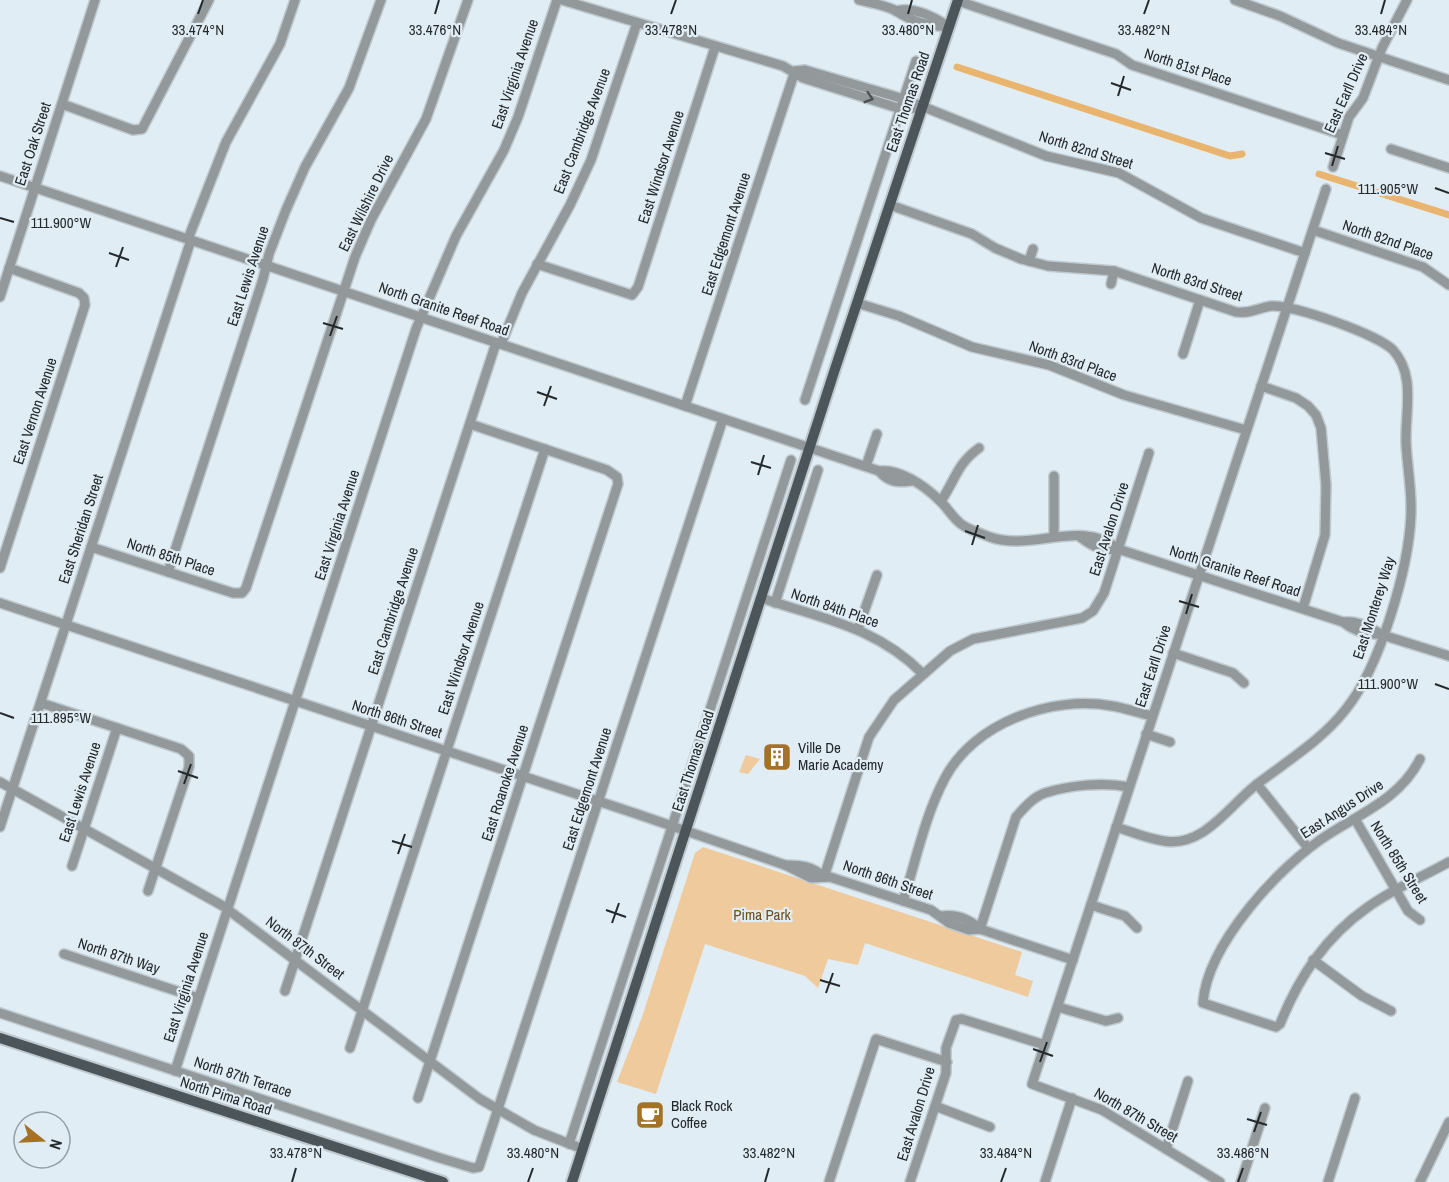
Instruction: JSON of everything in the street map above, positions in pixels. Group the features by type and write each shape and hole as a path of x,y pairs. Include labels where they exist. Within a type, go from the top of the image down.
{"main road":[{"name":"East Thomas Road","path":"572,1182 857,303 958,1"},
{"name":"North Pima Road","path":"0,1038 443,1182"},
{"path":"581,1182 583,1149"}],"street":[{"name":"East Oak Street","path":"0,297 96,0"},
{"path":"62,104 133,130 142,129 208,0"},
{"name":"East Sheridan Street","path":"0,827 212,173 234,126 280,44 295,0"},
{"name":"East Lewis Avenue","path":"168,572 286,210 305,167 349,88 381,0"},
{"name":"East Wilshire Drive","path":"242,593 248,586 344,291 371,220 426,119 468,0"},
{"name":"East Virginia Avenue","path":"175,1071 421,317 456,236 504,150 518,117 557,0"},
{"name":"North 82nd Street","path":"562,0 795,71 805,70 997,134 1046,156 1119,173 1201,218 1305,253"},
{"path":"859,0 896,11 905,9 935,18 950,27"},
{"path":"1235,0 1280,16 1322,37 1449,80"},
{"name":"East Earll Drive","path":"1333,167 1349,117 1363,98 1378,57 1407,0"},
{"name":"North 81st Place","path":"958,1 1116,54 1132,65 1343,135"},
{"name":"East Cambridge Avenue","path":"285,991 470,424 499,344 522,293 570,205 591,160 637,23"},
{"name":"East Windsor Avenue","path":"537,264 632,296 638,287 715,47"},
{"name":"East Thomas Road","path":"805,400 916,61"},
{"name":"East Edgemont Avenue","path":"685,406 795,71"},
{"path":"1391,149 1449,168"},
{"name":"North Granite Reef Road","path":"0,176 879,471 888,470 902,474 941,501 962,524 994,538 1020,543 1054,536 1098,537 1118,549 1343,622 1353,621 1373,627 1382,634 1449,656"},
{"name":"East Earll Drive","path":"1032,1084 1326,189"},
{"path":"868,207 888,209"},
{"name":"North 83rd Street","path":"888,209 972,234 995,248 1029,261 1114,272 1246,313 1271,306 1286,308 1369,334 1386,344"},
{"name":"North 82nd Place","path":"1313,230 1423,267 1449,285"},
{"path":"1029,261 1033,249"},
{"name":"East Vernon Avenue","path":"0,568 84,309 84,298 76,291 9,268"},
{"path":"1111,284 1114,272"},
{"path":"1183,354 1200,300"},
{"name":"North 83rd Place","path":"857,303 899,316 972,346 1049,365 1124,395 1246,430"},
{"path":"824,343 842,349"},
{"name":"East Monterey Way","path":"1116,827 1164,842 1190,840 1202,833 1257,784 1316,740 1347,708 1371,667 1407,556 1411,512 1406,438 1407,378 1399,358 1386,344"},
{"path":"1261,386 1296,398 1308,406 1316,415 1321,428 1326,485 1326,535 1303,608"},
{"name":"East Edgemont Avenue","path":"477,1168 498,1110 723,419"},
{"path":"470,424 545,449"},
{"path":"866,466 877,434"},
{"path":"941,501 950,488 959,465 979,448"},
{"name":"East Windsor Avenue","path":"350,1048 545,449"},
{"name":"East Roanoke Avenue","path":"418,1098 617,487 617,477 607,470 545,449"},
{"name":"East Avalon Drive","path":"923,674 950,651 973,639 1074,621 1093,611 1104,592 1149,453"},
{"name":"East Thomas Road","path":"569,1144 792,460"},
{"path":"775,603 819,470"},
{"path":"1054,476 1054,536"},
{"name":"North 85th Place","path":"92,547 233,593 242,593"},
{"path":"858,629 877,575"},
{"name":"North 84th Place","path":"761,598 858,629 895,648 923,674"},
{"name":"North 86th Street","path":"0,603 785,865 811,878 830,877 942,916 952,915 971,921 980,929 1073,960"},
{"path":"1173,653 1233,673 1244,683"},
{"path":"824,877 869,737 894,700 923,674"},
{"path":"41,703 181,749 189,756 189,767 148,891"},
{"path":"903,901 939,789 954,763 981,736 1024,714 1068,706 1111,705 1152,716"},
{"name":"East Lewis Avenue","path":"72,866 117,728"},
{"path":"1146,734 1170,742"},
{"name":"East Angus Drive","path":"1313,960 1298,982 1280,1024 1276,1027 1203,1003 1205,988 1214,966 1235,929 1263,892 1308,848 1397,791 1412,776 1420,759"},
{"name":"North 87th Street","path":"0,782 228,909 430,1062 498,1110 534,1130 583,1149"},
{"path":"980,929 1017,817 1027,804 1043,793 1095,784 1129,787"},
{"path":"1257,784 1308,848"},
{"name":"North 85th Street","path":"1355,819 1408,911 1420,920"},
{"path":"1391,1011 1362,996 1313,960 1348,922 1368,906 1449,862"},
{"path":"1091,905 1125,916 1137,928"},
{"name":"North 87th Way","path":"64,954 198,998"},
{"path":"1058,1007 1106,1021 1118,1018"},
{"name":"North 87th Terrace","path":"0,1013 477,1168"},
{"name":"East Avalon Drive","path":"910,1182 935,1106 947,1062 946,1048 956,1020 962,1019 1045,1045"},
{"path":"829,1182 876,1039 947,1062"},
{"path":"1166,1149 1188,1081"},
{"name":"North 87th Street","path":"1032,1084 1102,1110 1220,1182"},
{"path":"1045,1182 1072,1098"},
{"path":"1328,1182 1355,1098"},
{"path":"935,1106 990,1127"},
{"path":"1241,1182 1265,1108"},
{"path":"1420,1182 1449,1122"}],"green space":[{"path":"746,755 760,759 748,774 739,772"},
{"name":"Pima Park","path":"703,847 1022,952 1015,975 1033,981 1028,997 865,943 858,965 828,959 818,988 805,976 705,944 656,1094 617,1082 642,1017 695,853"}],"waterway":[{"path":"957,67 1230,156 1242,154"},
{"path":"1319,174 1449,215"}],"place":[{"name":"Ville De Marie Academy","path":"777,757"},
{"name":"Black Rock Coffee","path":"650,1115"}]}
